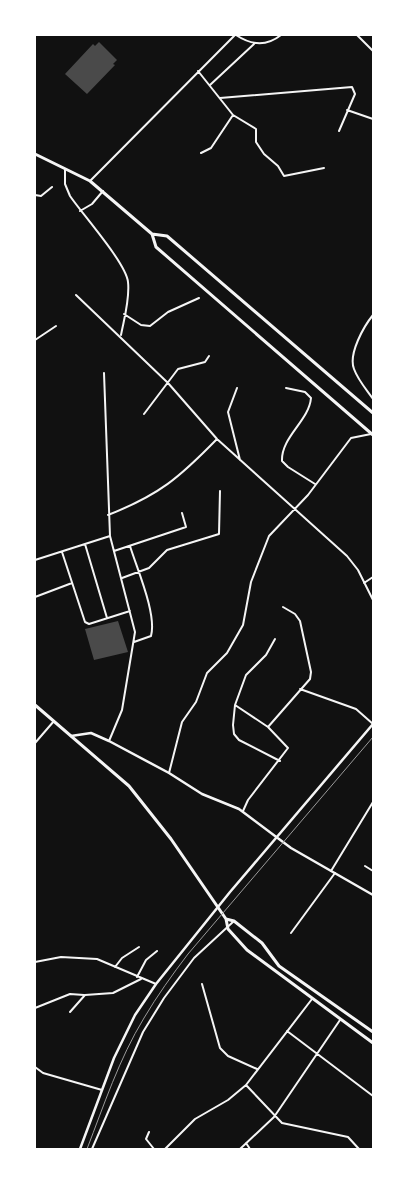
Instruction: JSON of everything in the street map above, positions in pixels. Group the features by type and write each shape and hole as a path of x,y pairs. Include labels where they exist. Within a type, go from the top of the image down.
{"main road":[{"path":"35,154 90,181 103,191 152,234 156,247 373,435"},
{"path":"152,234 167,236 373,413"},
{"path":"35,705 122,779 171,840 226,919 228,929 248,950 373,1043"},
{"path":"226,919 234,921 262,944 280,966 373,1032"}],"street":[{"path":"90,181 235,35 254,44"},
{"path":"210,86 254,44 270,41 281,35"},
{"path":"357,35 373,51"},
{"path":"198,71 233,116 256,129 256,142 284,176 324,168"},
{"path":"220,98 349,86 354,89 355,94 339,131"},
{"path":"348,110 373,119"},
{"path":"201,153 210,148 233,116"},
{"path":"65,168 67,189 80,211 120,264 127,278 120,337"},
{"path":"35,195 41,196 52,186"},
{"path":"80,211 92,204 103,191"},
{"path":"76,295 168,383 217,439 347,556 373,600"},
{"path":"124,314 140,325 150,326 168,312 199,298"},
{"path":"373,315 362,330 353,364 362,385 373,399"},
{"path":"35,340 56,326"},
{"path":"144,414 181,366 199,364 204,362 209,356"},
{"path":"104,373 110,536 135,632 120,715 109,741"},
{"path":"237,388 228,412 240,460"},
{"path":"286,388 305,392 311,398 306,414 284,449 282,461 315,484"},
{"path":"169,773 182,722 196,702 207,673 227,653 243,625 251,582 270,536 352,438 373,435"},
{"path":"108,516 147,498 168,485 217,439"},
{"path":"122,578 152,565 167,550 219,534 220,491"},
{"path":"114,551 186,527 182,513"},
{"path":"35,560 110,536"},
{"path":"85,544 107,618"},
{"path":"130,546 148,605 152,635 134,642"},
{"path":"62,552 85,622 89,624 130,611"},
{"path":"364,583 373,577"},
{"path":"35,597 72,583"},
{"path":"268,727 310,679 311,668 300,621 295,614 283,607"},
{"path":"275,639 266,655 246,675 235,705 233,730 236,737 258,752 280,761"},
{"path":"80,1149 125,1034 156,984 218,907 373,724 356,709 300,689"},
{"path":"235,705 268,727 288,745 288,751 248,800 243,811"},
{"path":"35,743 54,721"},
{"path":"71,736 91,733 169,773 202,794 243,811 276,838 373,895"},
{"path":"291,933 333,872 373,802"},
{"path":"365,866 373,871"},
{"path":"92,1149 141,1037 164,998 180,974 199,953 218,934 228,929 234,921"},
{"path":"115,967 122,958 139,947"},
{"path":"137,977 146,960 157,951"},
{"path":"35,962 61,957 97,959 156,984"},
{"path":"35,1008 70,994 113,993 141,979"},
{"path":"202,984 220,1048 228,1056 258,1069"},
{"path":"70,1012 85,995"},
{"path":"165,1149 195,1118 228,1100 246,1085 312,999"},
{"path":"240,1149 274,1117 340,1020"},
{"path":"287,1031 316,1055 373,1096"},
{"path":"35,1067 43,1073 102,1090"},
{"path":"246,1085 274,1117 282,1122 348,1137 359,1149"},
{"path":"149,1132 146,1139 154,1149"},
{"path":"246,1143 250,1149"}],"building":[{"path":"99,42 117,60 113,64 115,65 87,94 65,74 93,44 95,46"},
{"path":"118,621 128,652 94,660 85,629"}],"railway":[{"path":"87,1149 127,1050 144,1018 165,986 188,954 373,737"}]}
